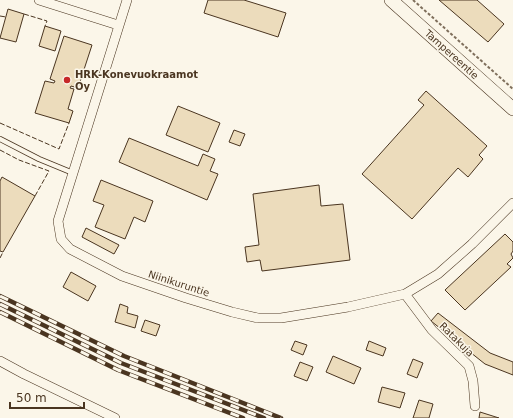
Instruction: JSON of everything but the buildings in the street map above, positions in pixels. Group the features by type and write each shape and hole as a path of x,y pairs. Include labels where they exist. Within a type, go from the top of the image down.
{"main road":[{"name":"Tampereentie","path":"391,0 513,109"}],"street":[{"path":"39,0 118,25"},
{"name":"Niinikuruntie","path":"126,0 58,220 61,239 70,249 122,276 186,298 258,318 292,317 348,307 405,294 438,274 472,244 513,203"},
{"name":"Ratakuja","path":"405,294 432,330 470,366 475,406"},
{"path":"0,361 115,418"}],"lane":[{"path":"0,139 39,159 73,173"}],"path":[{"path":"413,0 513,89"}],"railway":[{"path":"0,296 124,356 281,418"},
{"path":"0,304 121,363 264,418"},
{"path":"0,312 118,370 243,418"}],"fence":[{"path":"24,14 47,21 45,26"},
{"path":"0,16 6,17"},
{"path":"0,123 59,149 69,123"},
{"path":"0,150 19,160 49,171 35,196"},
{"path":"0,258 3,252"}],"place":[{"name":"HRK-Konevuokraamot Oy","path":"67,80"}]}
